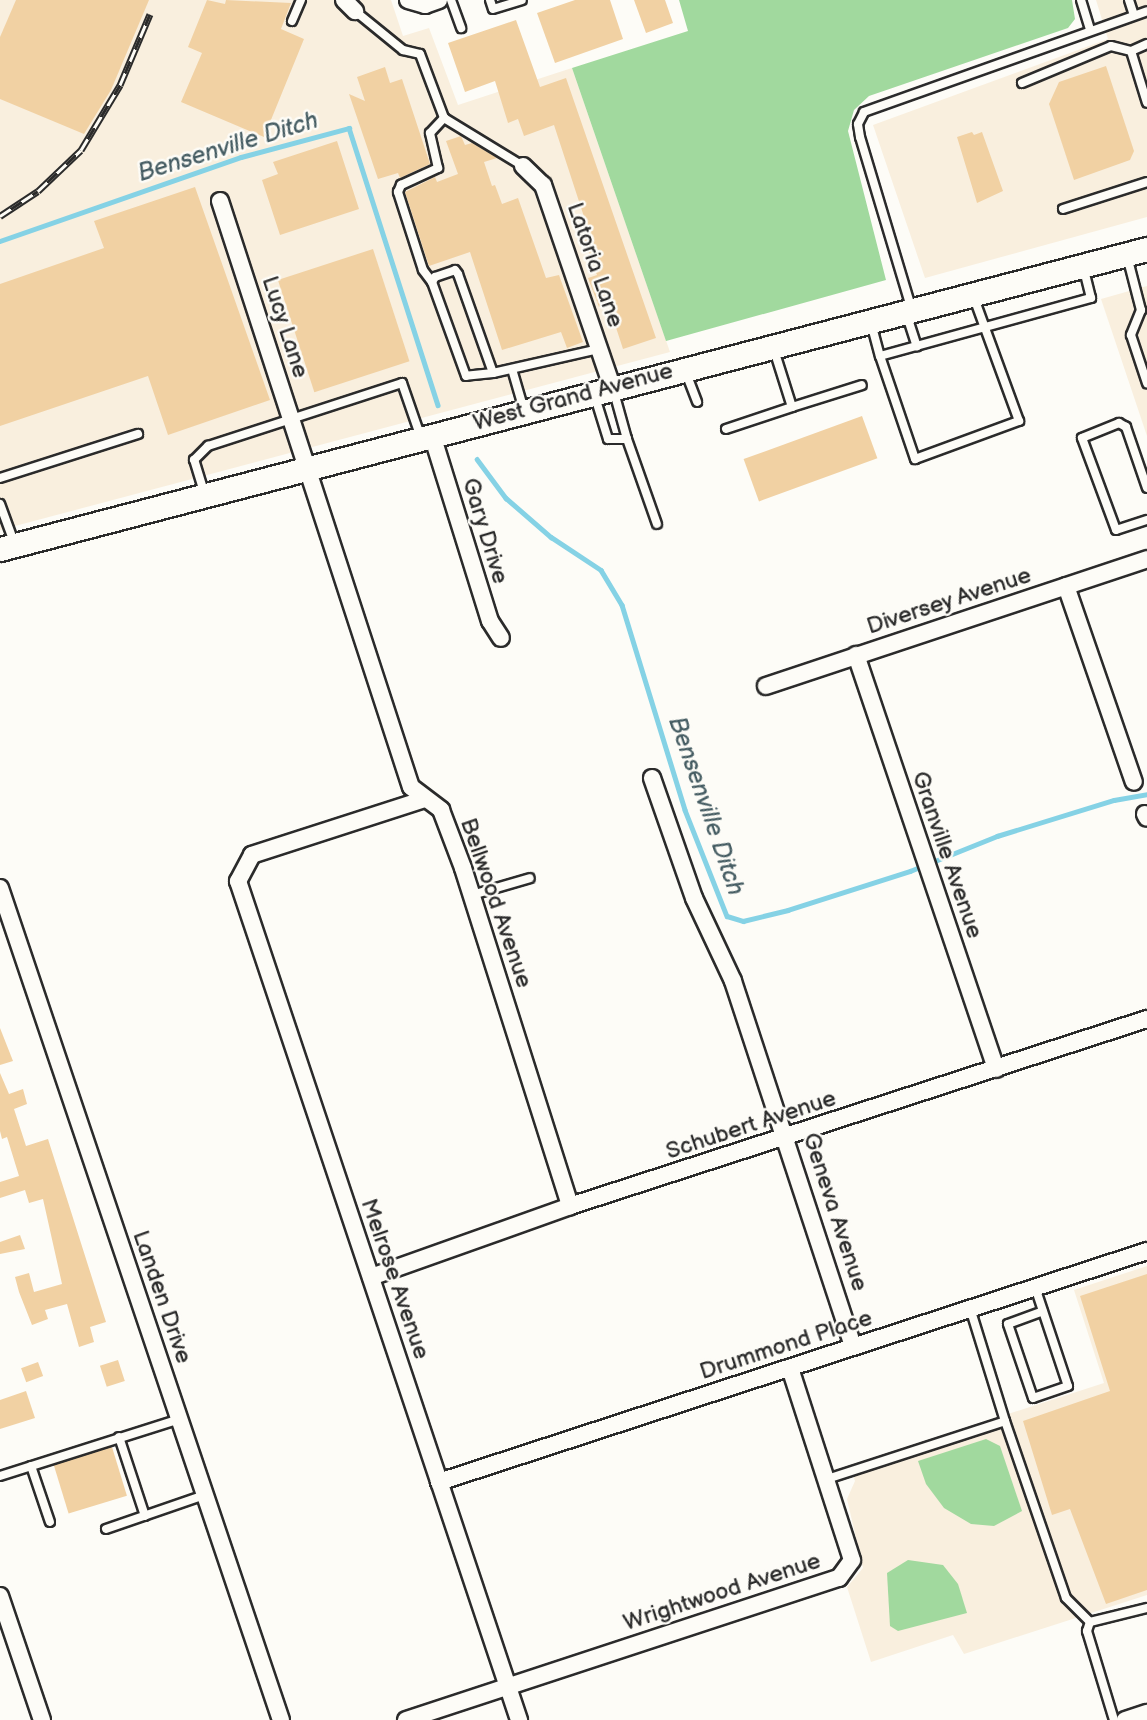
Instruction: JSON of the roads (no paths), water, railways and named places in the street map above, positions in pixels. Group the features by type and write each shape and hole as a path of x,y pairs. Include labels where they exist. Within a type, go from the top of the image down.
{"main road":[{"name":"West Grand Avenue","path":"8,547 602,388 1137,251"}],"street":[{"path":"410,2 439,0"},
{"name":"Latoria Lane","path":"523,166 543,185 599,349 602,388"},
{"name":"Lucy Lane","path":"220,201 306,468"},
{"name":"Gary Drive","path":"426,436 490,621 501,638"},
{"name":"Bellwood Avenue","path":"306,468 411,787 441,810 472,895 570,1206"},
{"name":"Diversey Avenue","path":"765,686 1147,559"},
{"path":"1066,586 1134,782"},
{"name":"Granville Avenue","path":"856,656 996,1069"},
{"name":"Geneva Avenue","path":"652,778 694,898 733,981 788,1137 853,1346"},
{"name":"Melrose Avenue","path":"425,799 252,855 238,881 519,1720"},
{"name":"Landen Drive","path":"0,888 281,1720"},
{"name":"Schubert Avenue","path":"371,1277 570,1206 1147,1019"},
{"name":"Drummond Place","path":"439,1482 1147,1251"},
{"name":"Wrightwood Avenue","path":"405,1720 839,1578 852,1560 790,1368"},
{"path":"0,1596 42,1720"},
{"path":"1125,1720 1147,1713"}],"lane":[{"path":"292,21 300,0"},
{"path":"451,0 461,28"},
{"path":"490,0 493,9 522,0"},
{"path":"1081,0 1090,30"},
{"path":"1129,0 1134,15"},
{"path":"349,5 404,51 420,54 444,118 523,166"},
{"path":"917,346 860,137 858,124 864,112 1147,12"},
{"path":"1022,83 1111,46 1131,51 1147,44"},
{"path":"1131,51 1147,103"},
{"path":"444,118 430,133 438,167 401,185 398,192 423,270 432,282 466,376 493,373 599,349"},
{"path":"1063,209 1147,182"},
{"path":"1137,251 1144,309 1131,335 1147,383"},
{"path":"880,356 1091,298 1082,265"},
{"path":"432,282 456,270 493,373"},
{"path":"870,318 915,459 1019,421 972,292"},
{"path":"772,344 792,407"},
{"path":"684,367 697,402"},
{"path":"512,369 524,410"},
{"path":"205,495 195,466 199,453 291,419 402,383 426,436"},
{"path":"726,429 862,385"},
{"path":"602,388 608,439 627,439"},
{"path":"602,388 627,439 657,524"},
{"path":"1147,488 1126,427 1119,423 1082,438 1116,530 1147,520"},
{"path":"0,478 138,434"},
{"path":"0,504 8,547"},
{"path":"472,895 530,878"},
{"path":"1035,1287 1068,1385 1033,1398 1008,1324 1043,1311"},
{"path":"970,1308 1004,1421 1066,1598 1090,1622"},
{"path":"0,1476 180,1419"},
{"path":"827,1479 1004,1421"},
{"path":"119,1437 145,1516"},
{"path":"31,1466 50,1522"},
{"path":"107,1529 205,1495"},
{"path":"1090,1622 1147,1608"},
{"path":"1090,1622 1087,1631 1114,1720"}],"waterway":[{"name":"Bensenville Ditch","path":"0,241 241,157 349,128 438,405"},
{"name":"Bensenville Ditch","path":"477,459 506,498 551,537 601,570 622,605 685,810 727,916 743,921 788,910 910,871 997,836 1114,800 1147,794"}],"railway":[{"path":"0,216 38,191 81,150 120,85 150,14"}]}
